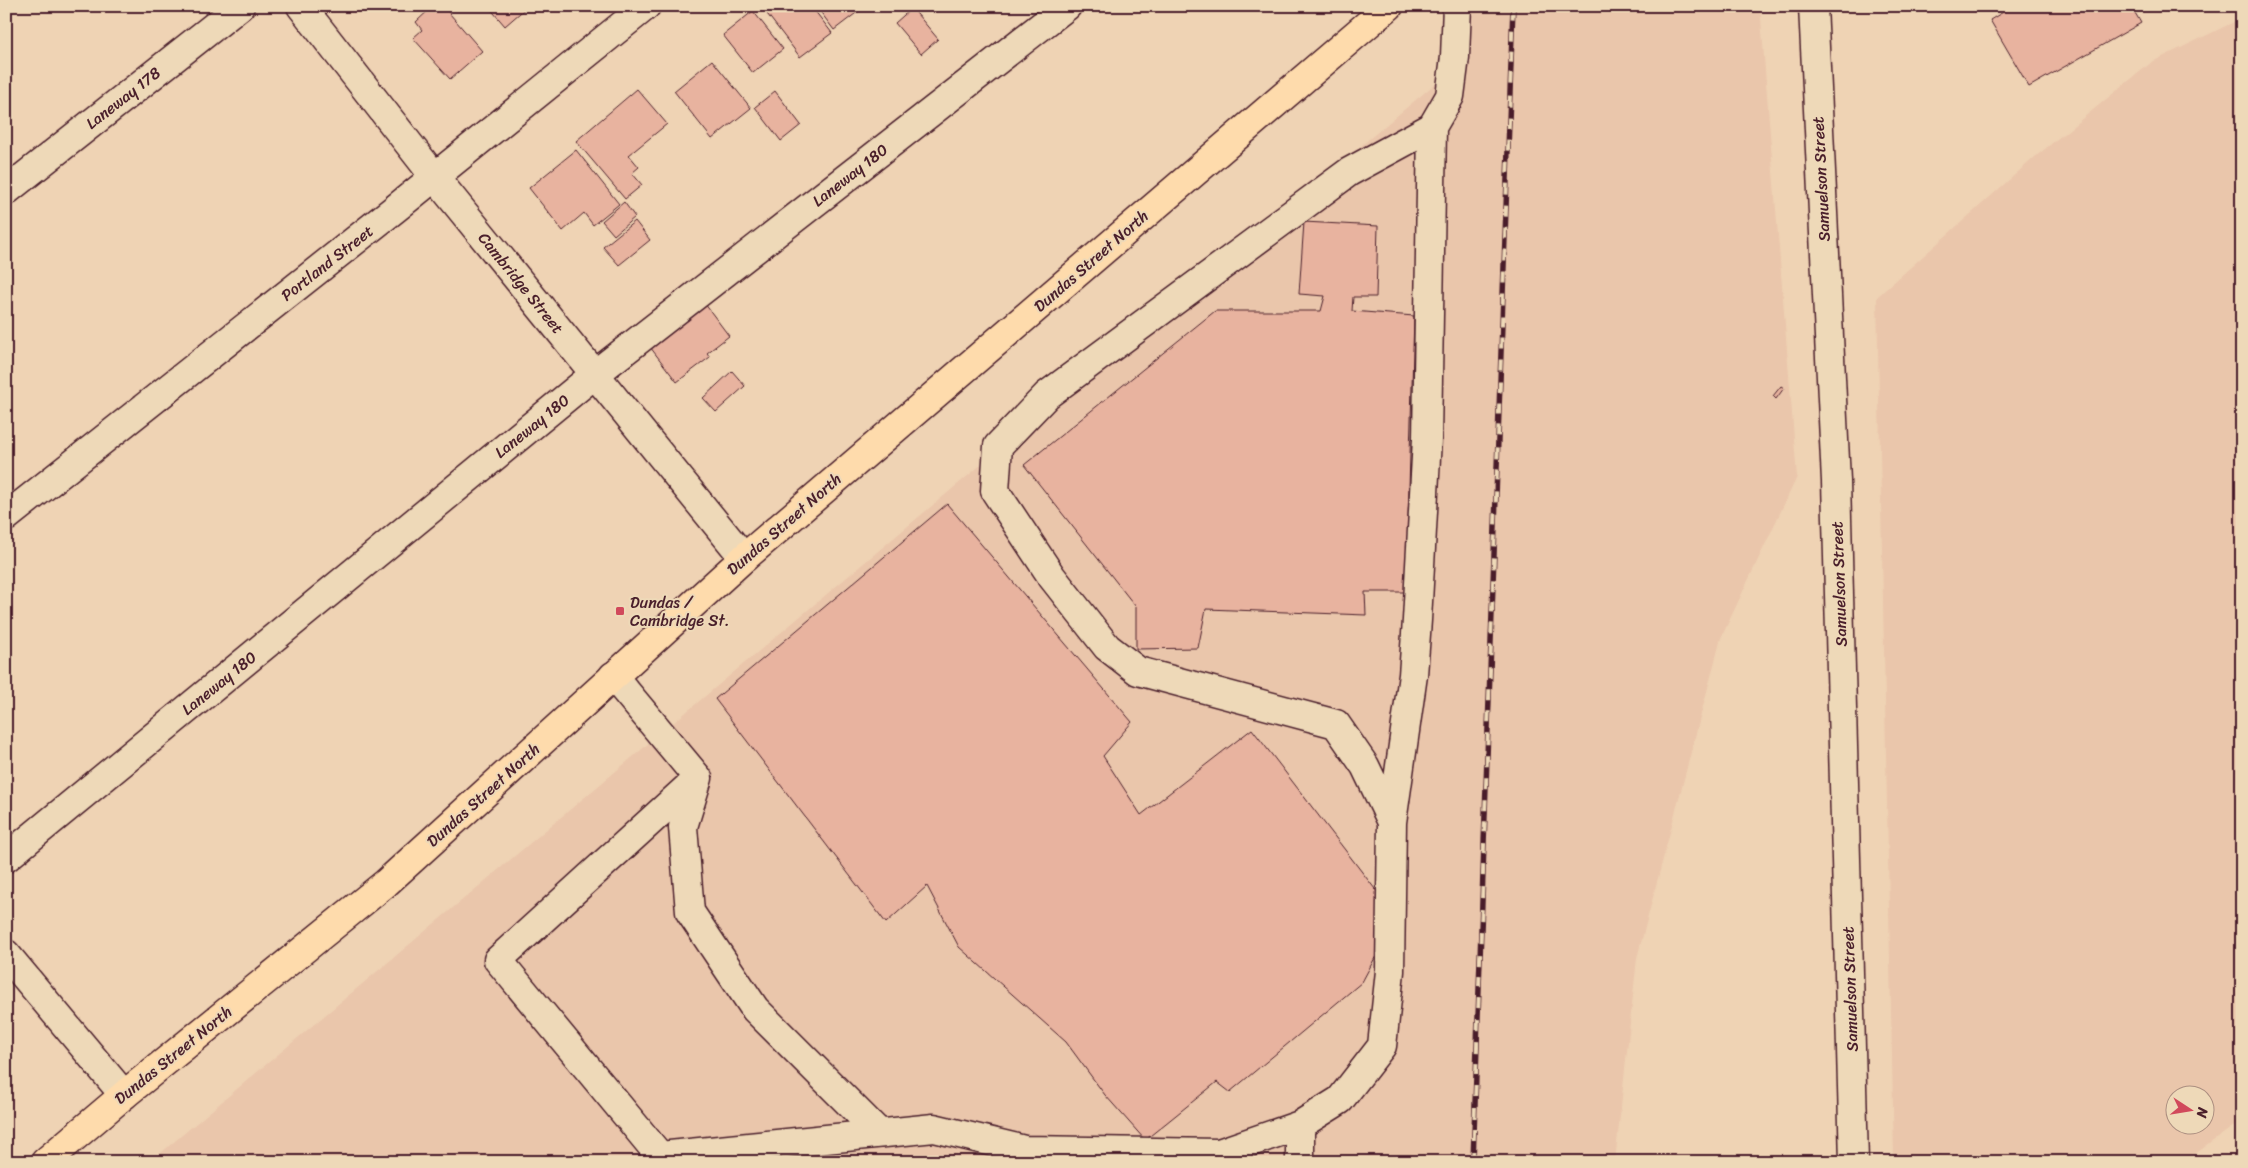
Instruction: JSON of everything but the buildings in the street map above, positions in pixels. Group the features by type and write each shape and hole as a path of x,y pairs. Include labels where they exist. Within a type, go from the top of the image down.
{"main road":[{"name":"Dundas Street North","path":"45,1162 124,1095 386,883 744,558 1384,10"}],"street":[{"name":"Laneway 178","path":"6,190 240,6"},
{"name":"Cambridge Street","path":"301,6 434,176 744,558"},
{"name":"Portland Street","path":"6,517 646,6"},
{"name":"Laneway 180","path":"6,858 595,374 1067,6"},
{"path":"698,778 498,960 660,1156 934,1128 1026,1150 1219,1153 1300,1125 1340,1100 1382,1046 1390,971 1392,822 1413,676 1427,439 1432,126 1450,96 1457,6"},
{"name":"Samuelson Street","path":"1813,6 1836,491 1854,1162"},
{"path":"1392,822 1365,766 1336,724 1138,671 1107,647 1052,577 995,491 998,446 1047,395 1348,172 1432,126"},
{"path":"613,676 698,778"},
{"path":"698,778 683,826 690,912 755,1009 880,1133"},
{"path":"6,954 124,1095"},
{"path":"1300,1125 1300,1162"}],"shaded area":[{"path":"1463,6 1760,6 1797,477 1721,638 1637,958 1615,1162 150,1162 1461,62"},
{"path":"2242,18 2242,1120 2184,1162 1894,1162 1877,297 2035,157 2152,62"}],"railway":[{"path":"1473,1162 1513,6"}],"place":[{"name":"Dundas / Cambridge St.","path":"620,611"}]}
